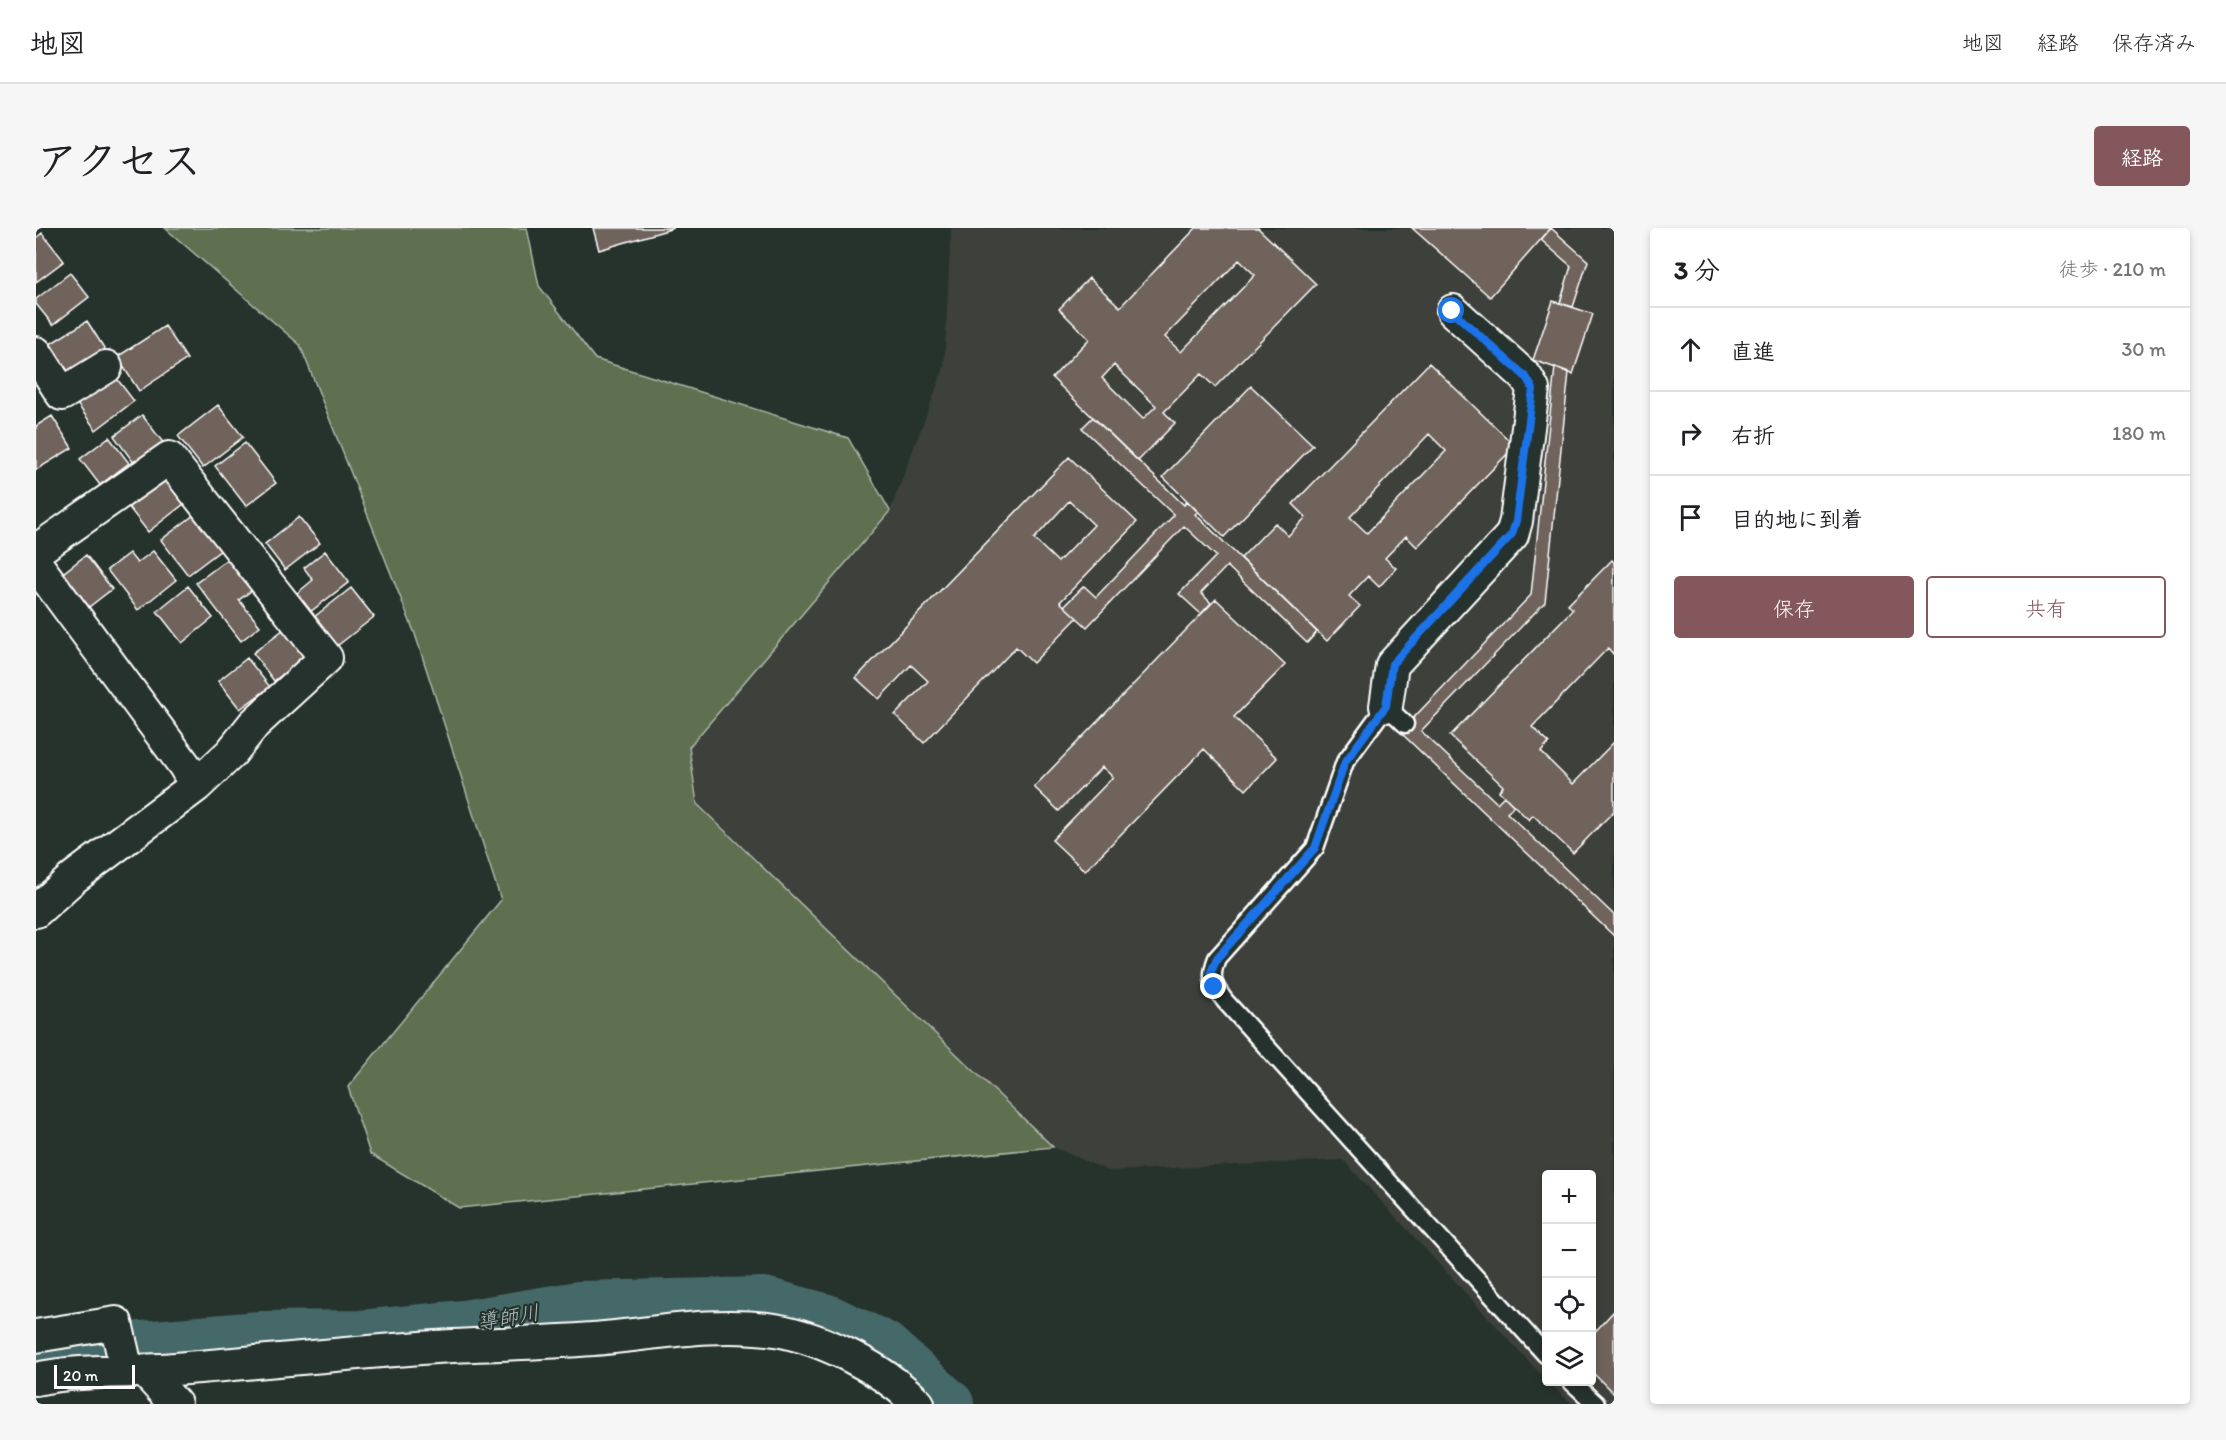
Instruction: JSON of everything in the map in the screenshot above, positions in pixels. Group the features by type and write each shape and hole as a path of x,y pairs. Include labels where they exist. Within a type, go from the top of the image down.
{"street":[{"path":"1395,715 1392,664 1512,534 1516,521 1533,389 1526,377 1452,311"},
{"path":"36,354 62,394 106,367"},
{"path":"36,551 169,458 326,658 254,724 231,753 196,786 81,872 36,911"},
{"path":"36,564 185,766 196,786"},
{"path":"36,1336 116,1323 136,1371 175,1404"},
{"path":"36,1379 57,1375 136,1371 432,1347 594,1339 721,1326 775,1330 817,1341 874,1369 918,1404"}],"lane":[{"path":"1395,715 1345,762 1315,848 1217,958 1211,972 1214,987 1542,1351"},
{"path":"1576,1386 1596,1404"}],"shaded area":[{"path":"951,228 1614,228 1614,1404 1572,1404 1552,1386 1596,1386 1596,1170 1542,1170 1542,1376 1343,1160 1109,1171 1053,1147 697,804 689,747 890,511 944,368"}],"green space":[{"path":"165,228 527,228 539,286 595,359 848,438 890,511 689,747 697,804 1053,1147 459,1208 370,1154 348,1087 501,900 415,634 300,345"}],"building":[{"path":"593,228 674,228 599,250"},
{"path":"1196,228 1258,228 1316,284 1215,387 1201,374 1164,412 1175,423 1138,461 1052,378 1089,339 1059,309 1089,278 1120,307","holes":["1239,260 1255,275 1181,352 1165,337","1114,365 1156,406 1143,419 1102,378"]},
{"path":"1412,228 1551,228 1490,297"},
{"path":"1551,228 1588,261 1573,307 1560,303 1571,266 1541,240"},
{"path":"42,233 64,261 36,282 36,238"},
{"path":"70,273 89,297 53,325 36,304 36,299"},
{"path":"1553,301 1593,314 1573,374 1533,360"},
{"path":"87,321 106,351 69,374 50,344"},
{"path":"165,326 187,359 139,391 117,357"},
{"path":"1429,363 1515,446 1417,547 1406,536 1385,558 1396,568 1379,587 1368,576 1349,596 1360,606 1327,641 1241,558 1275,523 1288,536 1306,517 1293,504","holes":["1429,434 1446,451 1367,533 1350,517"]},
{"path":"1555,367 1569,372 1545,602 1421,731 1497,803 1504,796 1514,806 1507,813 1614,915 1614,936 1400,732 1531,595"},
{"path":"114,375 134,401 96,430 77,404"},
{"path":"1251,386 1313,445 1224,537 1163,477"},
{"path":"218,405 243,437 203,468 178,436"},
{"path":"142,415 165,445 137,467 114,436"},
{"path":"52,416 72,448 36,470 36,426"},
{"path":"1093,417 1184,505 1187,501 1198,512 1195,514 1317,632 1307,643 1227,566 1201,593 1211,603 1201,614 1179,594 1216,556 1184,526 1087,627 1064,606 1084,586 1096,597 1174,515 1082,428"},
{"path":"109,437 129,463 100,485 80,459"},
{"path":"245,443 276,483 246,506 215,466"},
{"path":"1069,457 1137,522 1060,602 1077,618 1033,663 1016,647 924,743 895,715 928,681 911,665 879,699 856,678","holes":["1069,501 1094,525 1058,562 1034,539"]},
{"path":"168,473 189,500 148,532 127,505"},
{"path":"198,512 225,547 188,575 161,540"},
{"path":"299,517 320,543 285,570 265,544"},
{"path":"153,551 176,580 138,610 107,570 129,553 137,563"},
{"path":"325,551 349,582 310,612 296,594 313,580 304,568"},
{"path":"86,555 112,589 89,607 63,573"},
{"path":"228,559 252,590 239,600 260,626 241,641 196,583"},
{"path":"1612,560 1614,562 1614,655 1608,648 1532,727 1549,743 1541,752 1573,784 1614,742 1614,811 1573,853 1533,815 1529,820 1499,791 1503,786 1450,736 1573,609 1568,605"},
{"path":"188,586 213,618 182,643 157,611"},
{"path":"351,588 374,617 337,646 314,617"},
{"path":"1216,599 1285,665 1234,717 1277,758 1246,790 1204,749 1085,871 1052,840 1113,777 1102,767 1059,811 1034,787"},
{"path":"288,626 310,653 274,681 253,653"},
{"path":"247,658 270,687 240,709 218,681"},
{"path":"1614,1311 1614,1394 1596,1376 1596,1331"}],"waterway":[{"name":"導師川","path":"36,1356 260,1335 361,1334 464,1324 579,1305 764,1301 827,1318 884,1345 950,1404"}],"route":[{"path":"1214,987 1211,972 1217,958 1315,848 1345,762 1386,706 1392,664 1512,534 1516,521 1533,389 1526,377 1452,311"}]}
